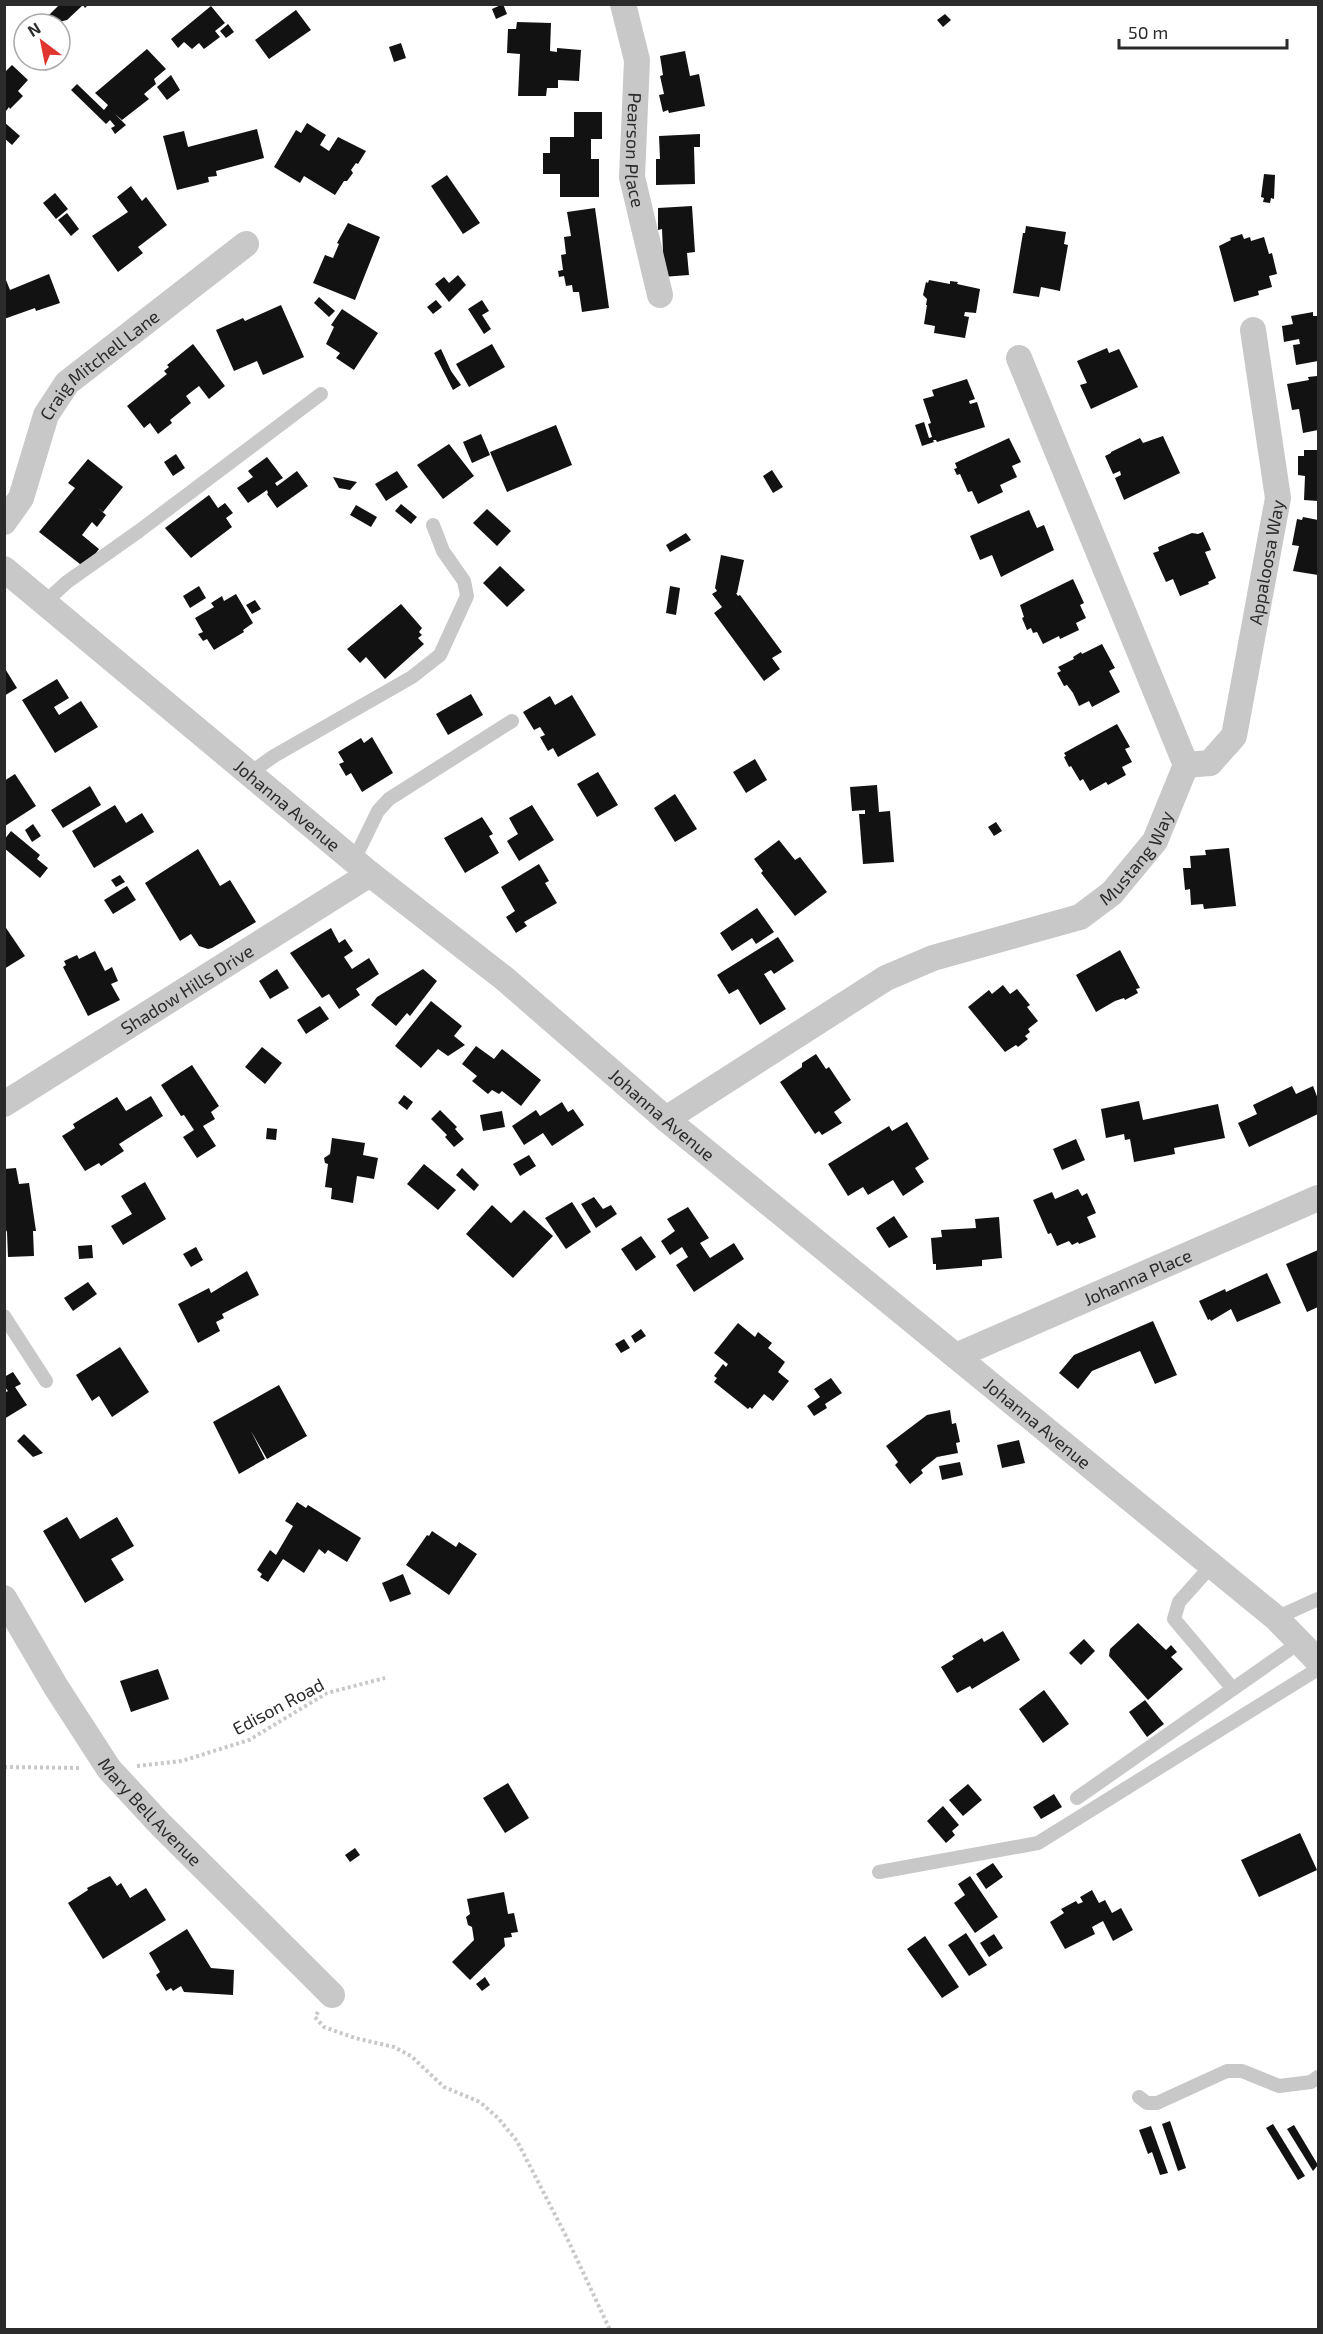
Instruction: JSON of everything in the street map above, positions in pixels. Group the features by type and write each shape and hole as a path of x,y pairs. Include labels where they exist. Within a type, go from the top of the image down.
{"street":[{"name":"Pearson Place","path":"623,4 637,60 632,177 660,295"},
{"name":"Craig Mitchell Lane","path":"4,522 21,498 46,415 67,383 246,244"},
{"name":"Appaloosa Way","path":"1186,765 1210,763 1234,736 1278,498 1253,330"},
{"path":"1019,358 1186,765"},
{"name":"Johanna Avenue","path":"4,568 362,867 505,979 666,1119 1276,1618 1318,1661"},
{"name":"Mustang Way","path":"666,1119 886,978 933,958 1080,916 1112,893 1155,841 1186,765"},
{"name":"Shadow Hills Drive","path":"4,1104 362,867"},
{"name":"Johanna Place","path":"956,1356 1318,1198"},
{"name":"Mary Bell Avenue","path":"4,1598 50,1678 109,1769 159,1824 332,1995"}],"lane":[{"path":"45,602 67,582 139,531 321,394"},
{"path":"250,773 274,756 412,677 440,655 467,596 464,581 443,551 434,525"},
{"path":"362,867 378,811 388,799 512,722"},
{"path":"4,1316 46,1381"},
{"path":"1212,1565 1179,1602 1174,1619 1233,1689"},
{"path":"1276,1618 1318,1599"},
{"path":"1077,1798 1300,1642"},
{"path":"879,1872 1038,1843 1318,1669"},
{"path":"1139,2097 1147,2103 1157,2103 1227,2071 1242,2071 1280,2086 1311,2082 1318,2077"}],"path":[{"name":"Edison Road","path":"4,1767 109,1769 182,1761 249,1740 327,1693 385,1678"},
{"path":"332,1995 315,2017 324,2026 355,2038 394,2047 411,2056 444,2087 480,2102 510,2131 567,2238 610,2330"}],"building":[{"path":"60,4 89,4 85,8 83,5 72,15 72,12 52,12"},
{"path":"503,4 507,14 496,19 492,9"},
{"path":"211,6 225,23 215,31 220,37 204,49 199,43 192,49 184,42 178,48 171,39"},
{"path":"296,10 311,30 269,59 255,40"},
{"path":"945,14 951,20 943,27 937,20"},
{"path":"517,22 551,23 550,51 557,52 557,48 581,50 579,81 558,80 558,88 547,88 546,96 518,96 520,54 507,53 508,29 516,29"},
{"path":"228,24 234,32 226,38 220,31"},
{"path":"401,43 406,58 394,62 389,47"},
{"path":"147,49 166,69 154,79 156,84 144,94 149,99 122,120 115,114 126,125 115,134 111,128 115,126 110,120 106,124 71,90 77,84 104,110 108,105 95,93"},
{"path":"685,51 690,76 699,74 705,106 669,113 668,110 663,112 659,95 664,94 660,76 663,75 660,56"},
{"path":"12,65 12,72 19,72 28,80 18,91 23,96 6,111 4,73"},
{"path":"171,75 180,90 167,100 157,87"},
{"path":"574,112 602,112 602,139 591,139 591,159 599,159 599,197 560,197 560,174 543,174 543,153 550,153 550,137 574,137"},
{"path":"4,122 20,136 12,145 4,138"},
{"path":"307,123 326,135 320,145 329,151 338,137 366,151 351,170 353,173 347,181 344,181 335,195 304,176 300,183 274,167 296,130 301,133"},
{"path":"257,129 264,158 216,171 217,176 208,177 209,182 177,190 163,136 184,131 188,147"},
{"path":"700,134 700,147 694,147 695,184 656,185 656,159 660,159 659,136"},
{"path":"1264,174 1275,175 1274,199 1271,198 1270,203 1263,202 1264,198 1261,197"},
{"path":"447,175 480,223 463,234 431,186"},
{"path":"131,186 142,201 146,197 167,225 138,247 143,253 118,272 92,236 128,212 117,197"},
{"path":"55,193 68,209 56,219 43,203"},
{"path":"692,206 695,252 687,253 689,275 662,277 662,229 658,230 658,208"},
{"path":"595,208 609,308 582,312 579,292 573,292 572,285 566,286 564,276 559,277 558,271 563,270 561,255 566,254 564,237 571,236 567,212"},
{"path":"67,213 79,229 71,236 58,220"},
{"path":"348,223 380,237 355,300 313,283 325,255 333,258 339,244 337,243"},
{"path":"1026,226 1066,232 1064,244 1068,245 1060,291 1041,287 1039,297 1013,293"},
{"path":"1242,234 1244,239 1250,237 1251,241 1264,237 1269,254 1272,253 1277,274 1269,276 1272,287 1258,291 1259,295 1234,302 1219,246 1231,240 1230,238"},
{"path":"49,274 60,303 36,311 35,308 4,319 4,275 10,290"},
{"path":"458,275 466,285 449,302 435,284 444,277 449,283"},
{"path":"929,280 950,284 950,281 958,282 957,284 980,289 976,313 965,312 964,316 969,317 965,338 934,333 935,326 924,324 927,299 923,295 926,282 928,283"},
{"path":"319,297 335,311 329,317 314,303"},
{"path":"436,300 442,307 433,314 427,307"},
{"path":"482,300 489,311 482,315 491,329 484,334 468,309"},
{"path":"281,305 304,357 263,375 257,361 234,371 216,330 243,318 245,321"},
{"path":"342,309 378,333 354,370 336,358 340,353 326,344 334,327 331,325"},
{"path":"1313,312 1313,316 1318,316 1318,361 1296,365 1293,345 1300,344 1299,339 1284,342 1282,326 1293,324 1291,316"},
{"path":"193,344 225,386 209,399 199,386 186,396 191,403 170,420 172,423 158,434 150,423 144,428 127,406 167,374 164,371 169,367 167,365"},
{"path":"492,344 505,367 469,387 456,364"},
{"path":"1107,348 1109,353 1119,349 1138,387 1091,409 1080,385 1087,383 1077,361"},
{"path":"441,349 451,371 461,385 453,390 434,353"},
{"path":"1317,376 1318,430 1303,433 1299,409 1292,410 1287,384 1309,380 1308,377"},
{"path":"967,379 975,399 969,401 970,404 977,402 985,427 937,442 933,440 934,442 922,446 915,425 924,422 929,438 932,437 928,424 931,423 923,399 934,396 932,390"},
{"path":"556,425 572,465 507,492 490,452"},
{"path":"481,434 490,455 472,463 463,442"},
{"path":"1163,436 1180,473 1124,500 1115,478 1121,475 1120,471 1113,474 1105,456 1140,438 1143,443"},
{"path":"1009,438 1021,462 1012,466 1017,477 1000,485 1003,492 978,504 972,491 968,492 960,474 957,475 954,469 957,468 955,463"},
{"path":"449,444 474,476 443,499 417,465"},
{"path":"1304,450 1318,450 1318,501 1304,500 1305,476 1298,475 1298,456 1304,456"},
{"path":"176,454 185,468 173,476 164,462"},
{"path":"267,457 283,478 275,483 277,486 297,471 308,486 277,508 267,494 267,490 248,503 237,488 253,477 248,471"},
{"path":"88,459 123,487 103,512 98,508 106,515 97,527 92,522 82,535 99,549 85,568 39,532 75,488 68,483"},
{"path":"772,470 783,487 773,493 763,476"},
{"path":"397,471 408,487 386,501 375,484"},
{"path":"333,477 357,482 350,490 339,488"},
{"path":"209,495 218,508 225,503 233,513 226,518 232,527 191,558 165,528"},
{"path":"401,504 417,517 411,524 395,511"},
{"path":"356,505 377,517 371,527 350,515"},
{"path":"487,509 511,531 497,546 473,523"},
{"path":"1029,510 1037,528 1044,525 1054,550 1001,577 992,555 980,560 970,536"},
{"path":"1303,517 1318,520 1318,575 1293,571 1299,546 1292,545 1297,519 1302,520"},
{"path":"1203,532 1211,550 1205,552 1216,578 1208,582 1209,584 1180,596 1173,579 1166,582 1153,553 1159,551 1158,547 1192,533"},
{"path":"686,533 691,540 670,552 666,545"},
{"path":"721,555 744,560 736,593 740,595 782,652 772,658 780,669 764,681 714,613 722,607 712,594 717,591 715,588"},
{"path":"500,566 525,590 507,607 483,583"},
{"path":"1073,579 1084,603 1080,605 1086,618 1076,623 1079,630 1043,644 1037,632 1033,633 1031,628 1027,630 1020,605"},
{"path":"199,586 206,598 190,608 183,596"},
{"path":"670,586 680,588 676,615 666,613"},
{"path":"236,594 253,623 243,630 244,632 214,650 207,639 203,641 198,634 203,632 195,618 214,607 211,603 222,596 224,601"},
{"path":"255,600 261,609 252,614 246,605"},
{"path":"401,604 422,628 419,632 422,635 418,638 424,644 385,679 366,657 360,663 347,649"},
{"path":"1102,644 1115,668 1109,671 1120,692 1092,707 1089,701 1079,706 1073,693 1067,685 1064,686 1057,673 1061,671 1058,667 1074,659 1073,657 1081,652 1082,654"},
{"path":"4,667 17,688 4,696"},
{"path":"57,679 69,698 54,707 59,715 81,701 98,727 55,753 22,700"},
{"path":"471,694 483,715 448,735 436,714"},
{"path":"572,695 596,735 558,757 553,748 548,751 540,737 545,735 540,727 534,730 523,712 550,696 555,705"},
{"path":"1117,724 1130,747 1125,749 1132,762 1122,767 1126,775 1108,785 1106,782 1090,791 1083,779 1080,781 1071,766 1069,767 1064,753"},
{"path":"372,737 393,773 362,792 351,773 346,776 339,764 344,762 338,752 361,738 364,743"},
{"path":"755,759 767,780 746,793 733,772"},
{"path":"598,772 618,805 597,817 577,784"},
{"path":"15,774 36,806 5,826 4,781"},
{"path":"877,785 879,812 890,811 894,862 863,864 859,814 865,814 865,810 852,811 850,787"},
{"path":"90,786 101,805 63,828 51,810"},
{"path":"675,794 697,829 675,842 654,808"},
{"path":"115,805 126,823 142,813 154,832 94,868 72,831"},
{"path":"532,805 554,840 519,861 507,841 518,834 509,818"},
{"path":"482,817 493,834 489,836 499,853 465,873 444,838"},
{"path":"996,822 1002,831 994,836 988,827"},
{"path":"33,824 41,836 32,842 25,830"},
{"path":"11,831 40,855 37,859 48,868 40,878 4,848 4,840"},
{"path":"779,840 795,860 800,857 827,892 795,916 761,873 763,871 754,859"},
{"path":"1229,848 1236,906 1204,909 1203,904 1191,905 1190,889 1185,890 1183,868 1191,868 1190,856 1206,855 1205,850"},
{"path":"198,849 220,886 230,880 256,922 208,949 199,946 191,934 180,941 145,883"},
{"path":"539,864 549,881 545,883 557,903 524,922 527,926 516,933 506,917 515,911 501,887"},
{"path":"120,875 125,882 116,887 111,880"},
{"path":"127,886 136,900 113,914 104,900"},
{"path":"757,908 774,932 756,944 752,938 732,951 720,933"},
{"path":"4,925 25,956 4,969"},
{"path":"331,928 339,943 345,939 353,951 344,957 352,969 369,958 379,974 356,989 360,995 339,1009 329,994 322,998 290,953"},
{"path":"778,937 794,961 774,974 771,970 764,974 786,1009 760,1025 738,989 729,994 717,975"},
{"path":"1120,950 1140,988 1136,989 1138,993 1125,1000 1124,998 1115,1001 1096,1012 1076,975"},
{"path":"95,951 105,971 112,967 118,981 111,984 120,1000 88,1016 63,967 66,965 64,961 77,955 79,959"},
{"path":"277,969 289,988 270,999 259,981"},
{"path":"423,969 437,981 410,1016 407,1013 396,1026 371,1005 377,997"},
{"path":"1003,985 1010,994 1017,989 1030,1005 1027,1007 1038,1021 1028,1029 1030,1032 1025,1036 1028,1039 1018,1047 1016,1045 1005,1052 968,1007 989,990 992,994"},
{"path":"431,1001 462,1026 454,1036 465,1045 448,1056 438,1049 421,1068 395,1046"},
{"path":"320,1006 329,1019 306,1034 297,1020"},
{"path":"476,1046 494,1059 502,1049 541,1080 521,1106 502,1091 499,1094 492,1090 488,1094 472,1081 477,1076 462,1064"},
{"path":"262,1047 282,1063 265,1084 245,1067"},
{"path":"816,1054 826,1069 829,1067 851,1100 834,1112 842,1123 822,1135 819,1131 815,1134 780,1082"},
{"path":"192,1065 219,1106 211,1112 215,1119 203,1126 216,1146 197,1158 183,1137 194,1130 184,1115 181,1116 161,1085"},
{"path":"1292,1086 1296,1094 1313,1086 1318,1099 1318,1114 1249,1147 1238,1123 1257,1114 1253,1105"},
{"path":"404,1095 413,1102 407,1110 398,1103"},
{"path":"151,1096 163,1116 119,1144 124,1151 101,1166 99,1163 85,1171 62,1136 75,1128 73,1124 117,1097 126,1111"},
{"path":"1139,1101 1143,1120 1218,1104 1225,1138 1174,1148 1175,1154 1134,1162 1130,1139 1125,1140 1124,1134 1106,1138 1101,1109"},
{"path":"562,1102 568,1112 573,1109 584,1125 552,1146 543,1133 524,1145 512,1126 536,1110 540,1116"},
{"path":"440,1110 457,1127 455,1129 464,1139 454,1147 445,1137 447,1135 431,1119"},
{"path":"502,1111 505,1127 483,1131 480,1115"},
{"path":"907,1122 929,1159 915,1168 924,1182 903,1196 893,1180 868,1195 863,1187 848,1196 828,1164 889,1126 892,1131"},
{"path":"267,1128 277,1129 276,1140 266,1139"},
{"path":"332,1138 365,1143 363,1155 378,1158 374,1179 357,1176 353,1203 331,1199 332,1188 325,1187 328,1164 325,1163 324,1158 330,1154"},
{"path":"1076,1139 1085,1160 1062,1170 1053,1149"},
{"path":"529,1155 536,1166 520,1176 513,1164"},
{"path":"424,1164 456,1190 438,1210 407,1184"},
{"path":"16,1168 19,1184 29,1183 36,1231 33,1231 34,1256 8,1257 7,1232 4,1226 4,1169"},
{"path":"462,1168 479,1185 474,1191 456,1175"},
{"path":"145,1182 166,1219 123,1245 111,1226 132,1214 121,1196"},
{"path":"1078,1189 1082,1196 1087,1193 1096,1213 1087,1217 1096,1237 1079,1244 1078,1242 1072,1245 1069,1241 1057,1246 1051,1233 1048,1234 1033,1200 1052,1192 1055,1199"},
{"path":"594,1197 603,1209 611,1205 617,1214 596,1228 581,1204"},
{"path":"572,1202 591,1232 566,1249 545,1218"},
{"path":"492,1205 511,1223 524,1210 553,1236 513,1278 466,1234"},
{"path":"688,1207 709,1238 700,1243 710,1258 734,1243 744,1259 694,1292 676,1265 688,1257 682,1247 670,1255 661,1241 675,1231 667,1219"},
{"path":"894,1216 908,1237 889,1248 876,1228"},
{"path":"999,1217 1002,1258 982,1260 982,1266 936,1270 936,1264 933,1264 931,1238 942,1237 941,1230 976,1228 975,1219"},
{"path":"641,1236 656,1257 636,1271 621,1249"},
{"path":"92,1245 93,1258 79,1259 78,1246"},
{"path":"196,1247 203,1260 191,1267 183,1254"},
{"path":"1318,1250 1318,1307 1307,1312 1286,1264"},
{"path":"247,1271 259,1295 222,1314 224,1318 216,1322 220,1331 198,1343 178,1304 209,1288 211,1293"},
{"path":"1267,1273 1281,1303 1237,1322 1231,1309 1211,1321 1208,1320 1199,1301 1225,1289 1226,1292"},
{"path":"88,1282 97,1294 73,1311 64,1298"},
{"path":"1153,1321 1177,1375 1155,1384 1140,1351 1092,1371 1078,1389 1059,1373 1074,1355"},
{"path":"738,1323 755,1337 758,1332 772,1343 768,1348 785,1362 778,1372 789,1381 773,1401 764,1394 752,1409 750,1407 748,1409 714,1382 717,1378 714,1376 723,1364 726,1367 728,1364 714,1353"},
{"path":"641,1329 646,1336 635,1343 631,1336"},
{"path":"624,1339 630,1348 621,1353 615,1344"},
{"path":"120,1347 149,1392 112,1417 99,1396 92,1401 76,1375"},
{"path":"13,1372 21,1384 15,1387 27,1405 4,1419 4,1393 8,1391 4,1386 4,1377"},
{"path":"831,1378 842,1393 825,1404 827,1408 814,1416 807,1406 820,1397 814,1389"},
{"path":"279,1385 307,1436 267,1459 251,1431 265,1459 239,1474 213,1422"},
{"path":"950,1410 952,1424 956,1423 960,1442 956,1443 958,1453 937,1457 921,1470 923,1473 910,1484 895,1465 898,1462 886,1446 927,1415"},
{"path":"24,1434 43,1453 33,1457 17,1441"},
{"path":"1019,1440 1025,1463 1002,1468 997,1445"},
{"path":"960,1462 963,1475 942,1480 939,1466"},
{"path":"297,1502 306,1508 308,1505 361,1538 347,1562 328,1550 325,1554 319,1549 304,1573 283,1559 268,1582 260,1577 262,1574 257,1570 270,1550 276,1555 293,1526 285,1521"},
{"path":"67,1517 80,1539 117,1517 134,1546 111,1559 124,1580 85,1603 43,1531"},
{"path":"432,1531 456,1547 459,1542 477,1554 449,1595 406,1565"},
{"path":"403,1574 411,1594 390,1602 382,1583"},
{"path":"1138,1623 1166,1650 1171,1645 1177,1652 1171,1657 1183,1669 1148,1700 1109,1656 1110,1649"},
{"path":"1003,1631 1020,1660 972,1689 970,1686 957,1693 941,1667 954,1659 952,1656 982,1638 984,1642"},
{"path":"1084,1639 1095,1651 1081,1665 1069,1653"},
{"path":"158,1669 169,1699 131,1712 120,1681"},
{"path":"1044,1690 1069,1724 1043,1743 1019,1709"},
{"path":"1145,1700 1164,1724 1147,1737 1129,1712"},
{"path":"508,1783 529,1818 505,1833 483,1798"},
{"path":"968,1784 982,1800 963,1816 949,1800"},
{"path":"1054,1794 1062,1807 1041,1819 1033,1807"},
{"path":"943,1806 959,1825 952,1831 955,1835 946,1843 927,1821"},
{"path":"1300,1833 1317,1870 1259,1897 1241,1860"},
{"path":"355,1848 360,1855 350,1862 345,1855"},
{"path":"993,1863 1003,1877 986,1889 976,1874"},
{"path":"110,1876 117,1886 121,1883 130,1898 146,1888 166,1920 103,1959 68,1903 88,1890 87,1888"},
{"path":"970,1876 998,1917 975,1933 954,1903 965,1895 958,1884"},
{"path":"1092,1890 1099,1903 1105,1900 1112,1913 1121,1908 1133,1930 1113,1941 1103,1921 1092,1927 1095,1934 1065,1949 1050,1922 1064,1913 1061,1909 1076,1901 1078,1904 1083,1902 1080,1897"},
{"path":"504,1892 508,1914 514,1913 518,1932 511,1933 512,1937 504,1938 505,1946 470,1980 452,1962 474,1940 472,1927 468,1925 466,1917 470,1914 467,1899"},
{"path":"187,1929 211,1968 234,1970 233,1995 184,1992 181,1986 173,1991 171,1988 166,1991 156,1975 160,1972 149,1953"},
{"path":"966,1933 987,1965 969,1976 948,1945"},
{"path":"994,1934 1003,1948 989,1957 980,1943"},
{"path":"925,1936 959,1987 942,1998 907,1949"},
{"path":"485,1977 490,1985 482,1991 476,1984"},
{"path":"1170,2121 1186,2168 1178,2171 1162,2124"},
{"path":"1273,2124 1305,2176 1298,2180 1266,2128"},
{"path":"1294,2125 1318,2165 1313,2171 1287,2129"},
{"path":"1151,2126 1168,2173 1160,2175 1152,2152 1148,2154 1139,2130"}]}
